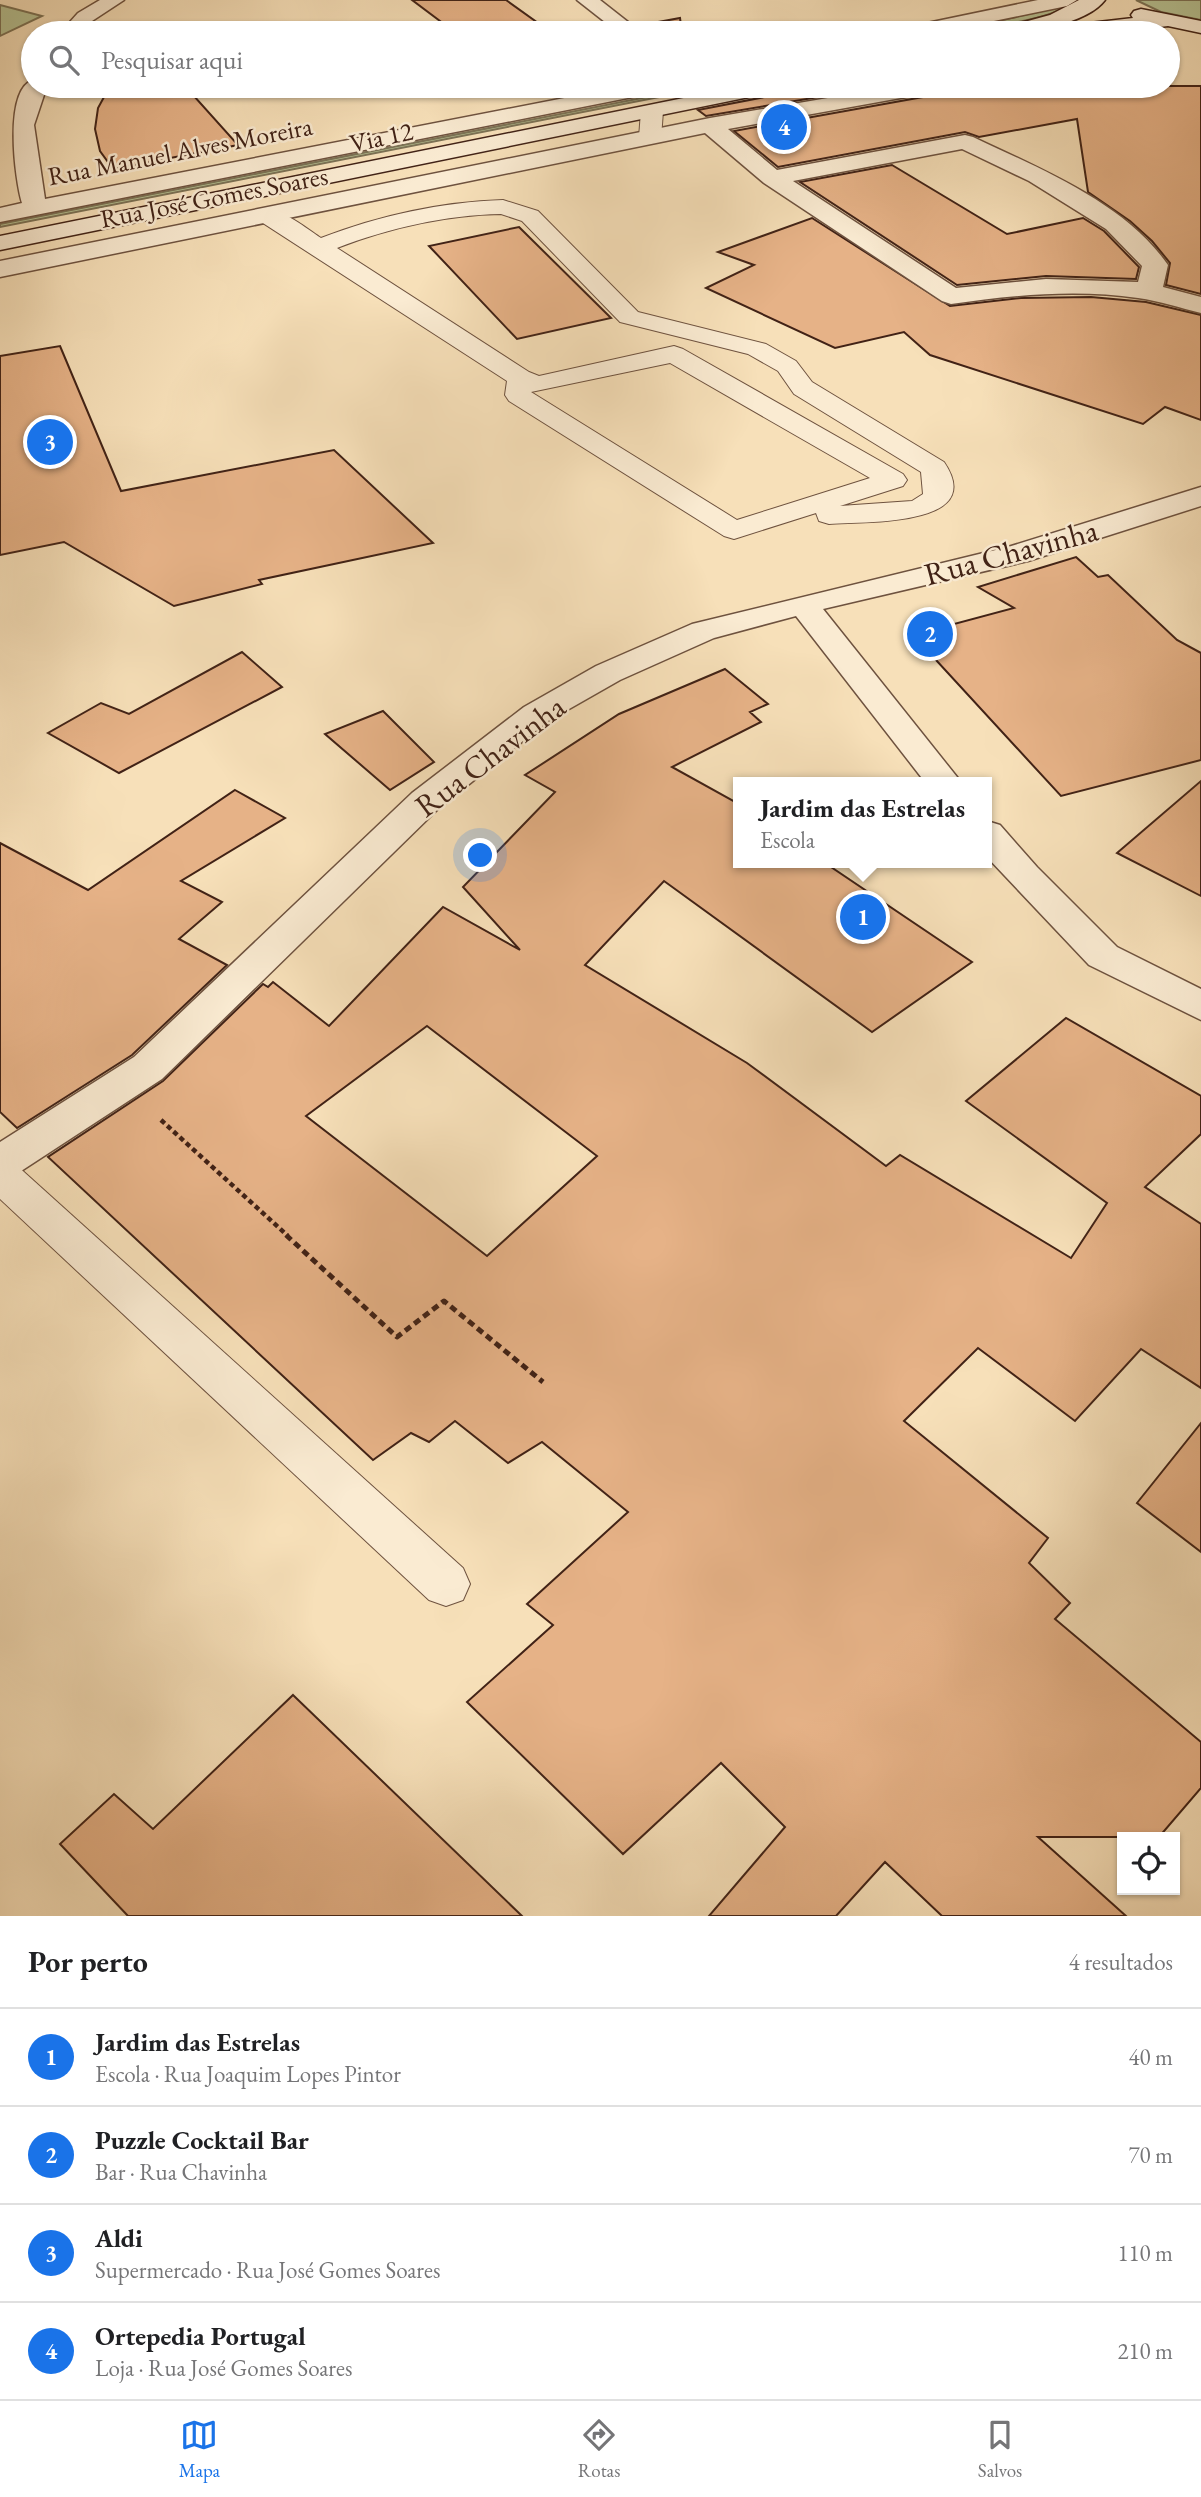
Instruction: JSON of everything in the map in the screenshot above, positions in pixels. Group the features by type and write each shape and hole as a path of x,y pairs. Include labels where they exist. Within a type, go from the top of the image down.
{"street":[{"path":"81,21 114,0"},
{"path":"587,0 616,21"},
{"path":"966,21 1067,0"},
{"path":"1050,21 1095,0"},
{"path":"1122,6 1165,21"},
{"path":"1180,24 1201,27"},
{"path":"32,98 23,125 30,190 35,207"},
{"name":"Rua Manuel Alves Moreira","path":"0,215 596,98"},
{"name":"Via 12","path":"0,243 716,98"},
{"name":"Rua José Gomes Soares","path":"0,269 710,125 865,98"},
{"path":"710,125 772,178 951,296 1066,285 1119,286 1149,290 1201,304"},
{"path":"772,178 965,142 1037,176 1115,225 1155,265 1149,290"},
{"name":"Rua Chavinha","path":"0,1163 148,1068 425,801 536,714 608,673 703,631 803,604 1017,554 1201,496"},
{"path":"803,604 889,717 940,777"},
{"path":"992,839 1024,876 1103,956 1201,1006"}],"lane":[{"path":"650,138 653,111"},
{"path":"318,247 352,234 462,208 503,206 530,216 629,317 729,342 775,358 788,366 803,388 934,468 938,484 937,498 918,509 780,516"},
{"path":"264,216 281,222 520,378 538,384 674,354 893,481 734,530 518,396 520,378"},
{"path":"0,1174 446,1584"}],"path":[{"path":"121,1084 397,1337 444,1301 543,1382"}],"green space":[{"path":"1136,0 1201,0 1201,20 1161,12"},
{"path":"0,5 42,16 32,21 21,21 21,26 0,36"},
{"path":"1065,6 1058,11 1028,20 997,21"},
{"path":"642,98 654,98 0,227 0,224"}],"building":[{"path":"412,0 506,0 535,21 440,21"},
{"path":"1180,86 1201,86 1201,294 1166,285 1170,263 1152,241 1130,221 1088,192 1077,119 979,137 965,132 778,167 734,131 917,98 1180,98"},
{"path":"103,98 196,98 238,145 113,169 100,151 95,129 98,108"},
{"path":"760,98 813,98 706,116 698,110"},
{"path":"892,165 1007,234 1083,218 1104,231 1139,267 1136,279 1046,276 957,285 800,182"},
{"path":"812,218 950,306 1021,298 1091,297 1146,302 1201,315 1201,420 1165,407 1143,424 930,355 904,332 835,348 706,288 754,265 718,252"},
{"path":"519,227 611,318 517,339 429,246"},
{"path":"60,346 121,491 334,450 433,543 259,580 262,584 174,606 64,542 0,555 0,356"},
{"path":"1076,557 1098,577 1108,575 1177,640 1201,653 1201,760 1061,796 913,635 1014,608 978,587"},
{"path":"242,652 282,687 119,773 48,733 101,703 129,714"},
{"path":"725,669 768,704 750,712 761,722 672,767 733,801 733,868 832,868 972,962 872,1032 664,881 585,965 747,1063 886,1166 900,1155 1071,1258 1107,1203 966,1101 1066,1018 1201,1096 1201,1134 1145,1187 1201,1224 1201,1388 1141,1349 1075,1421 978,1348 904,1421 1048,1538 1029,1563 1070,1603 1055,1619 1201,1742 1201,1788 1163,1832 1117,1832 1117,1837 1038,1837 1126,1916 942,1916 885,1862 836,1916 709,1916 785,1827 721,1763 623,1854 467,1702 553,1625 527,1604 628,1512 542,1442 508,1463 455,1421 429,1442 411,1433 373,1460 48,1157 163,1081 263,984 268,987 273,982 329,1026 443,907 520,950 463,887 555,792 525,775 619,714","holes":["427,1026 597,1156 487,1256 306,1116"]},
{"path":"383,711 434,762 390,790 325,734"},
{"path":"1201,781 1201,896 1117,853"},
{"path":"235,790 285,818 181,881 222,902 179,939 227,965 132,1055 17,1128 0,1112 0,843 88,890"},
{"path":"1201,1423 1201,1552 1137,1503"},
{"path":"293,1695 522,1916 128,1916 60,1844 114,1794 153,1829"}],"place":[{"name":"Ortepedia Portugal","path":"784,127"},
{"name":"Aldi","path":"50,442"},
{"name":"Puzzle Cocktail Bar","path":"930,634"},
{"name":"Jardim das Estrelas","path":"863,917"}]}
